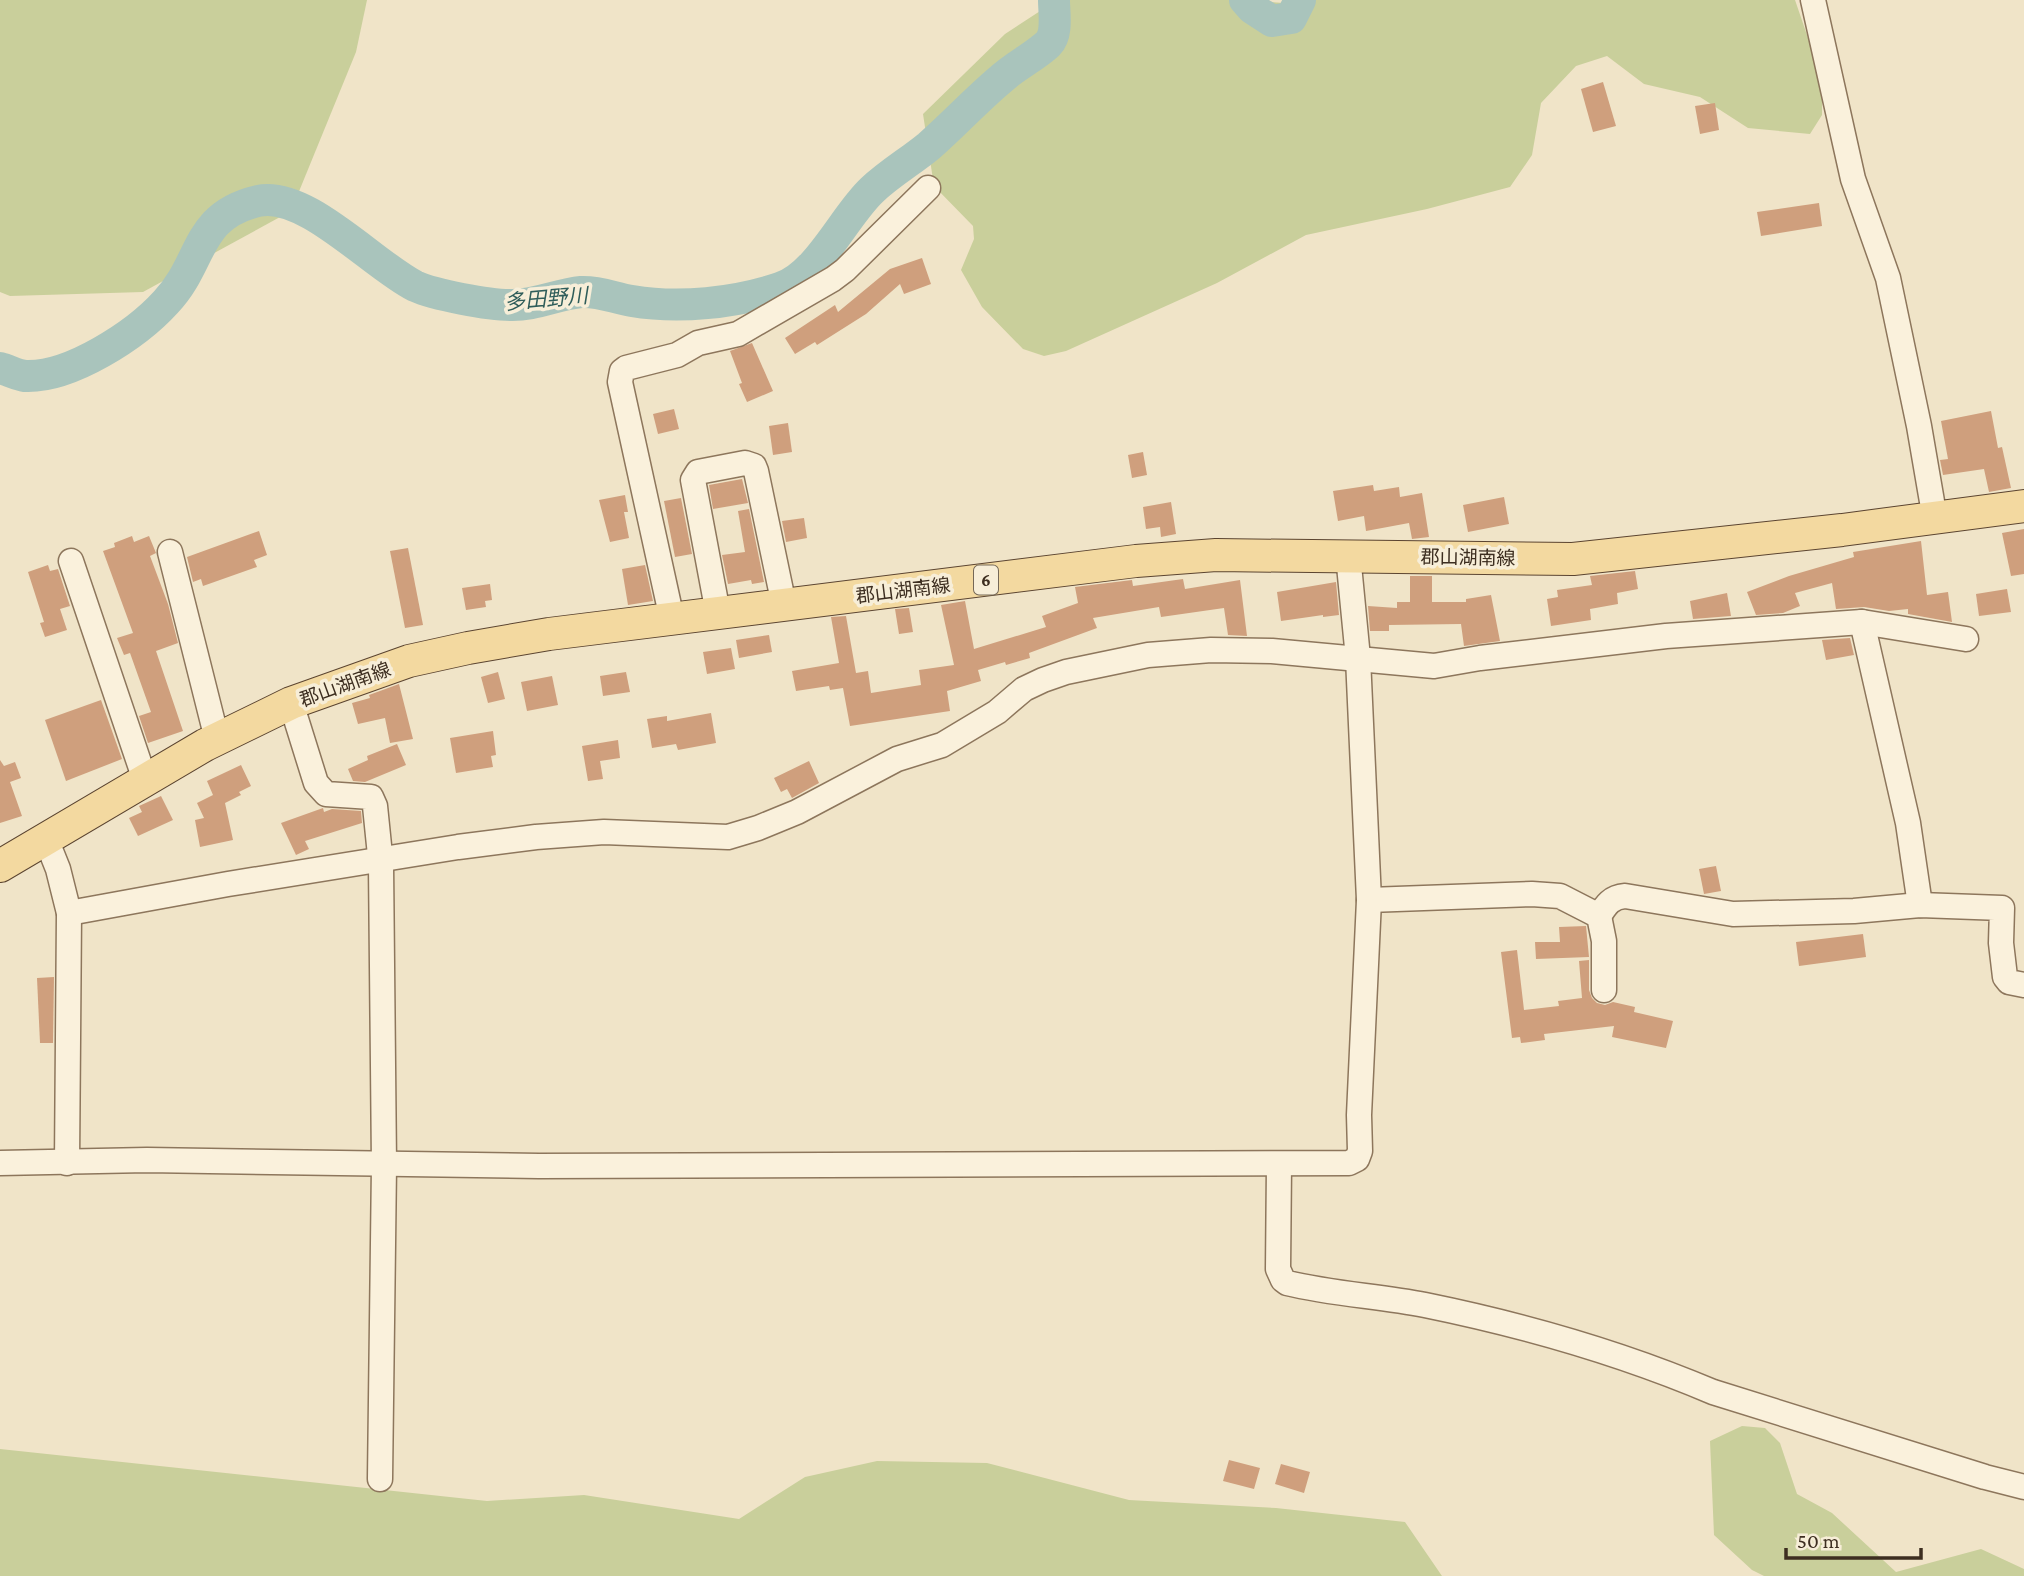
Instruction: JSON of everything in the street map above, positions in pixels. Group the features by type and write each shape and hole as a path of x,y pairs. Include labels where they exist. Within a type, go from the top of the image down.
{"main road":[{"name":"郡山湖南線","path":"0,866 217,739 291,703 410,661 468,648 549,634 1136,561 1216,555 1573,559 1663,551 2024,506"}],"street":[{"path":"1813,0 1853,179 1888,278 1935,519"},
{"path":"672,618 620,382 622,371 677,355 698,343 738,334 833,279 928,188"},
{"path":"718,613 693,480 698,472 745,463 754,466 756,471 784,605"},
{"path":"170,552 217,739"},
{"path":"0,1163 261,1161 384,1166 1349,1163 1357,1159 1360,1151 1359,1115 1369,901 1358,658 1348,555"},
{"path":"71,561 145,780"},
{"path":"1862,621 1908,824 1920,905"},
{"path":"69,913 228,884 536,837 604,832 728,837 797,812 897,759 942,745 997,712 1024,689 1066,672 1148,655 1211,650 1272,651 1434,666 1635,639 1862,621 1966,639"},
{"path":"291,703 316,783 322,792 371,797 381,861 384,1166 380,1479"},
{"path":"46,839 58,869 69,913 67,1163"},
{"path":"1369,901 1532,894 1560,896 1600,916"},
{"path":"1604,990 1604,940 1600,916 1616,896 1733,914 1854,912 1920,905 2002,908 2000,943 2005,977 2009,982 2024,985"},
{"path":"1279,1165 1278,1269 1287,1283 1425,1305 1576,1343 1672,1375 1713,1392 1985,1478 2024,1487"}],"green space":[{"path":"0,0 367,0 356,52 291,211 143,292 10,296 0,292"},
{"path":"1057,0 1245,0 1309,5 1316,0 1795,0 1822,79 1822,115 1810,134 1748,128 1700,97 1644,84 1607,56 1576,66 1541,103 1532,155 1510,187 1427,209 1306,235 1217,283 1066,351 1044,356 1023,349 982,307 961,270 974,239 973,226 934,186 923,114 1005,34"},
{"path":"1742,1426 1765,1428 1780,1443 1797,1494 1832,1513 1896,1572 1981,1549 2024,1569 2024,1576 1764,1576 1752,1570 1714,1535 1710,1441"},
{"path":"0,1449 487,1501 584,1495 739,1519 805,1477 877,1461 987,1463 1129,1500 1276,1508 1405,1522 1442,1576 0,1576"}],"building":[{"path":"1603,82 1616,126 1593,132 1581,89"},
{"path":"1715,103 1719,130 1700,134 1695,106"},
{"path":"1819,203 1822,226 1761,236 1757,212"},
{"path":"922,258 931,284 904,294 900,284 866,314 817,345 815,342 795,354 785,338 835,305 838,312 890,269"},
{"path":"752,343 773,391 747,402 730,351"},
{"path":"674,409 679,429 658,434 653,414"},
{"path":"1991,411 1998,448 2002,447 2011,488 1989,492 1984,469 1943,475 1940,460 1948,459 1941,421"},
{"path":"788,423 792,452 773,455 769,426"},
{"path":"1143,452 1147,475 1132,478 1128,455"},
{"path":"742,479 748,503 713,509 709,485"},
{"path":"1373,485 1374,491 1399,487 1400,497 1422,493 1429,537 1412,539 1409,523 1366,531 1364,516 1338,521 1333,491"},
{"path":"625,495 628,512 624,512 629,538 610,542 599,500"},
{"path":"1504,497 1509,524 1468,532 1463,505"},
{"path":"681,498 692,554 675,557 664,501"},
{"path":"1171,502 1176,534 1161,537 1160,527 1146,529 1143,507"},
{"path":"749,509 764,582 752,584 751,580 728,584 722,555 745,552 738,511"},
{"path":"804,518 807,538 786,542 782,521"},
{"path":"2024,529 2024,574 2011,576 2002,533"},
{"path":"259,531 267,555 254,560 257,567 203,586 201,579 193,582 187,557"},
{"path":"132,536 134,542 149,536 156,553 150,556 168,604 178,643 156,651 183,731 148,743 139,716 151,712 130,653 124,655 117,638 133,633 103,551"},
{"path":"1921,541 1927,595 1948,592 1952,622 1908,614 1908,609 1836,609 1832,583 1795,593 1800,606 1783,613 1756,615 1747,592 1789,576 1854,557 1853,552"},
{"path":"408,548 423,625 405,628 390,551"},
{"path":"48,565 50,571 58,569 70,606 60,609 67,630 45,637 40,623 44,622 28,572"},
{"path":"645,565 653,601 628,605 622,569"},
{"path":"1635,571 1638,589 1617,593 1618,604 1590,609 1591,620 1551,626 1547,599 1558,597 1557,590 1592,585 1590,576"},
{"path":"1410,576 1432,576 1432,602 1466,602 1466,599 1491,595 1500,641 1464,646 1461,624 1389,625 1389,631 1370,631 1368,606 1397,608 1397,602 1410,602"},
{"path":"1183,579 1185,589 1240,580 1247,636 1228,635 1224,608 1161,617 1159,607 1093,618 1097,628 1029,653 1030,658 978,670 981,681 947,691 950,711 850,726 843,688 830,690 829,686 796,691 792,671 839,663 831,617 846,616 856,673 868,671 871,693 921,685 919,670 954,665 941,605 965,601 974,649 1046,627 1042,616 1078,603 1075,587 1132,580 1133,586"},
{"path":"1336,582 1339,615 1281,621 1277,592"},
{"path":"490,584 492,600 485,601 486,607 466,610 462,588"},
{"path":"2007,589 2011,612 1979,616 1976,594"},
{"path":"1727,593 1731,616 1693,619 1690,601"},
{"path":"909,608 913,632 899,634 895,609"},
{"path":"769,635 772,652 739,658 736,640"},
{"path":"1850,638 1854,655 1826,660 1822,640"},
{"path":"731,648 735,669 707,674 703,652"},
{"path":"498,672 505,699 488,703 481,677"},
{"path":"626,672 630,692 603,696 600,676"},
{"path":"552,676 558,705 527,711 521,682"},
{"path":"399,684 413,739 390,743 385,718 358,724 352,703 370,698 369,695"},
{"path":"101,700 122,759 66,781 45,720"},
{"path":"711,713 716,743 678,750 676,744 652,748 647,719 667,716 667,721"},
{"path":"493,731 496,755 491,756 493,767 456,773 450,738"},
{"path":"618,740 620,758 600,761 603,779 588,781 582,746"},
{"path":"397,744 406,765 365,782 353,781 348,769 368,760 367,756"},
{"path":"0,760 4,766 15,762 21,778 10,782 22,816 0,823"},
{"path":"809,761 819,783 792,798 787,789 781,792 774,778"},
{"path":"241,765 251,786 225,803 233,840 200,847 195,820 204,818 197,803 213,795 207,781"},
{"path":"161,796 173,820 138,836 129,818 142,812 139,806"},
{"path":"323,808 324,812 332,809 361,811 362,823 305,841 309,849 296,855 281,823"},
{"path":"1716,866 1721,891 1704,894 1699,869"},
{"path":"1586,926 1589,957 1536,959 1535,942 1560,942 1559,927"},
{"path":"1863,934 1866,957 1799,966 1796,942"},
{"path":"1517,950 1524,1010 1559,1006 1558,1001 1582,998 1579,961 1589,960 1589,990 1597,1003 1605,1005 1613,1002 1635,1007 1634,1012 1673,1021 1666,1048 1612,1037 1614,1026 1544,1034 1545,1040 1521,1043 1520,1037 1512,1038 1501,952"},
{"path":"54,977 53,1043 40,1043 37,978"},
{"path":"1229,1460 1260,1468 1254,1489 1223,1481"},
{"path":"1281,1464 1310,1472 1304,1493 1275,1484"}],"waterway":[{"name":"多田野川","path":"0,368 25,376 43,375 81,362 120,340 138,328 166,302 178,287 202,242 222,217 237,208 258,201 277,201 317,218 415,286 476,301 519,305 588,292 632,301 688,304 726,301 780,288 794,281 818,259 872,190 929,146 1006,74 1048,44 1054,29 1054,0"},
{"name":"多田野川","path":"1245,0 1272,21 1291,18 1300,0"}]}
